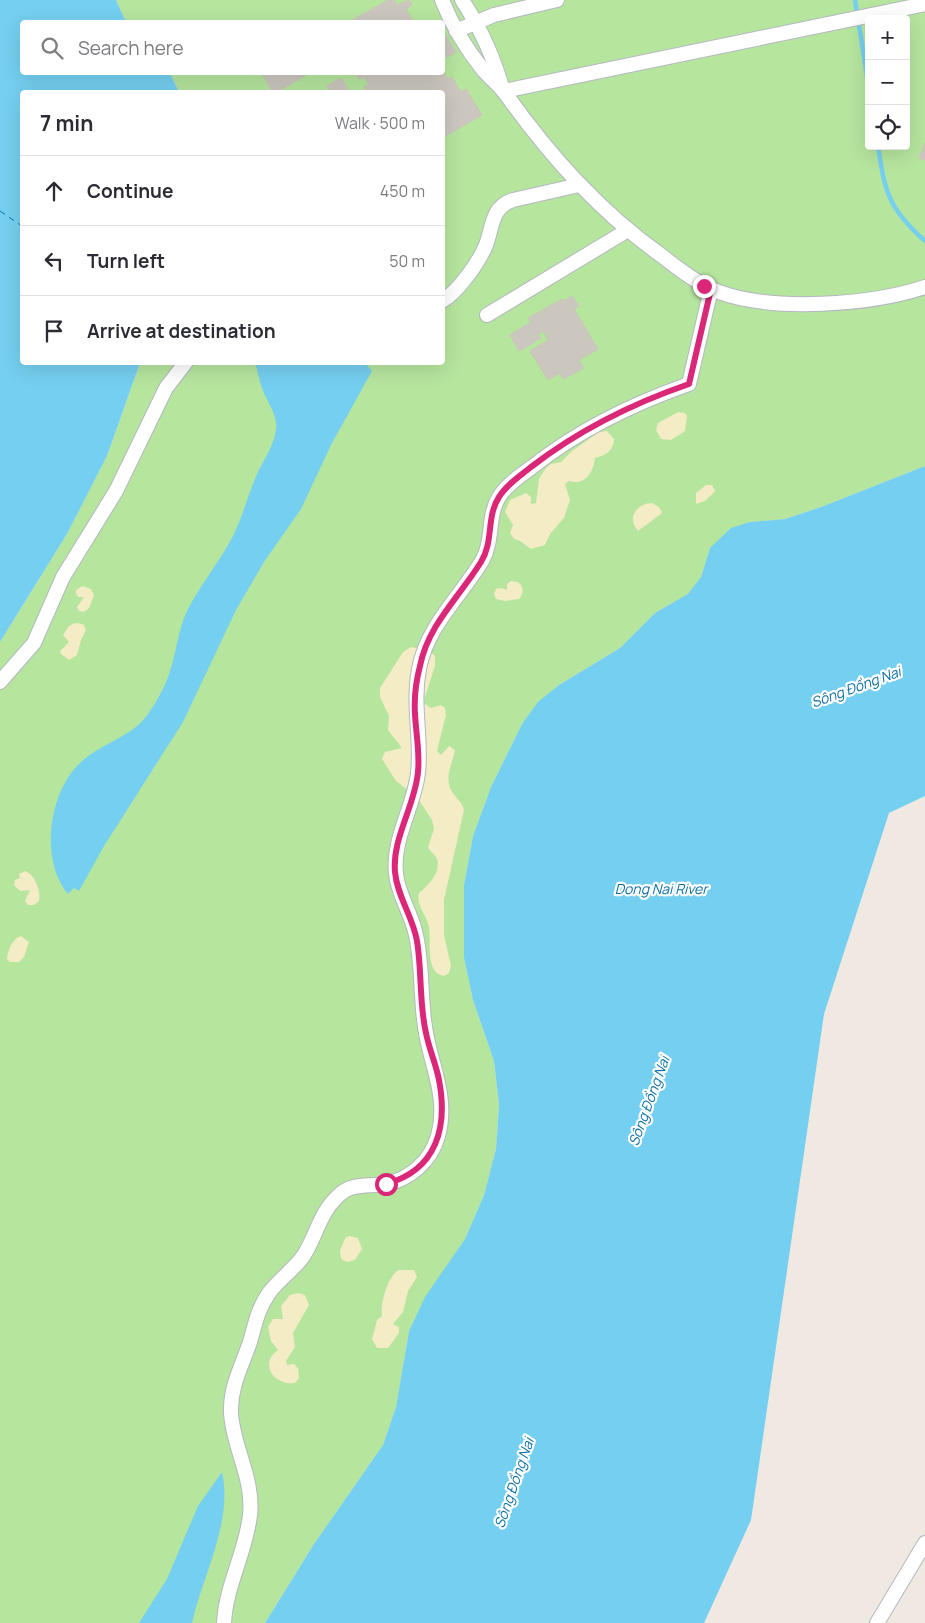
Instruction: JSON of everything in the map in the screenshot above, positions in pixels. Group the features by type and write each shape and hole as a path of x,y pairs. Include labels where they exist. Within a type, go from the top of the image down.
{"street":[{"path":"442,0 456,31 481,67 504,91 534,134 579,184 628,230 680,270 711,289 752,300 794,304 850,301 925,287"},
{"path":"462,0 476,21 492,53 504,91"},
{"path":"456,31 476,21 557,0"},
{"path":"504,91 925,4"},
{"path":"445,299 481,255 493,216 502,205 513,200 579,184"},
{"path":"487,315 628,230"},
{"path":"224,1623 228,1592 242,1549 250,1514 249,1484 232,1425 232,1396 238,1370 262,1305 276,1285 302,1259 322,1217 339,1194 356,1186 386,1184 412,1173 433,1150 440,1130 441,1095 425,1031 422,974 417,940 395,872 396,850 418,772 416,694 419,667 425,646 442,616 482,560 490,542 492,512 504,490 546,456 589,427 642,401 689,384 711,289"},
{"path":"0,682 25,655 42,630 63,578 116,491 166,388 184,365"},
{"path":"877,1623 925,1543"}],"green space":[{"path":"116,0 925,0 925,466 821,507 785,519 750,522 710,548 701,577 688,595 655,613 620,648 559,685 522,724 491,787 473,836 464,885 464,958 473,1000 494,1061 499,1105 496,1149 484,1195 465,1239 426,1297 409,1331 396,1407 383,1445 314,1544 265,1623 0,1623 0,642 67,534 107,456 139,365 445,365 445,90 178,90 171,75 445,75 445,20 125,20"}],"sand":[{"path":"678,412 685,413 687,416 685,431 671,440 661,439 656,430 658,423"},
{"path":"607,431 614,439 611,449 602,456 595,458 590,473 584,480 580,482 569,481 565,484 570,500 564,518 550,534 545,545 531,549 514,539 510,533 513,525 505,512 510,500 526,493 531,497 531,504 536,503 539,479 546,468 551,464 561,462 572,451 599,432"},
{"path":"706,485 712,485 715,491 705,501 696,504 696,493"},
{"path":"652,503 659,507 662,513 638,531 633,521 635,512 638,508"},
{"path":"511,581 518,582 521,586 521,597 505,601 496,599 494,594 496,589 507,590 507,584"},
{"path":"82,586 91,589 94,595 89,608 84,612 79,611 77,607 84,597 78,597 76,594 76,590"},
{"path":"75,623 83,624 86,630 77,655 69,660 60,651 69,642 63,635 69,626"},
{"path":"411,647 429,651 435,656 435,666 423,703 431,708 441,705 445,708 446,715 437,751 441,755 449,746 455,750 448,780 453,793 462,804 464,810 444,900 444,935 451,966 449,973 444,976 437,973 433,968 428,923 418,897 419,893 430,883 438,864 437,859 428,847 434,829 432,820 417,797 396,781 382,759 385,752 402,748 388,730 389,716 380,697 380,688 403,652"},
{"path":"25,871 32,876 38,888 39,901 34,905 28,905 25,901 30,890 20,891 14,885 15,880 20,878 19,874"},
{"path":"21,936 29,942 24,957 19,962 10,962 7,959 9,949 13,942"},
{"path":"346,1237 358,1238 362,1249 355,1260 347,1262 341,1259 340,1250"},
{"path":"399,1270 414,1270 417,1277 408,1291 403,1312 393,1324 399,1327 399,1333 388,1348 377,1348 372,1339 377,1320 382,1316 384,1297 388,1284"},
{"path":"298,1293 305,1295 309,1305 293,1333 295,1347 286,1361 287,1365 294,1364 298,1368 299,1378 295,1383 288,1383 276,1378 269,1367 269,1361 278,1350 271,1341 268,1327 273,1319 283,1319 281,1306 290,1295"}],"water":[{"path":"0,0 116,0 125,20 20,20 20,75 171,75 178,90 20,90 20,365 139,365 107,456 67,534 0,642"},
{"path":"256,365 367,365 372,371 332,443 301,509 264,562 236,610 183,722 104,846 79,891 74,888 68,894 59,880 53,863 51,845 55,808 61,790 81,762 136,727 143,720 164,687 188,609 235,532 255,479 273,443 276,430 275,419 262,388"},
{"name":"Dong Nai River","path":"925,466 925,796 889,813 824,1014 751,1520 704,1623 265,1623 314,1544 383,1445 396,1407 409,1331 425,1297 465,1239 484,1195 496,1149 499,1105 494,1061 473,1000 464,958 464,885 473,836 491,787 522,724 538,702 559,685 620,648 655,613 688,594 701,577 710,548 731,528 750,522 785,519 821,507"},
{"path":"222,1472 224,1510 215,1548 192,1623 139,1623 167,1579 198,1506"}],"building":[{"path":"388,0 394,0 397,5 409,0 412,5 406,9 413,20 353,20"},
{"path":"445,35 456,52 445,58"},
{"path":"445,74 448,79 452,77 461,92 466,89 482,115 445,136 445,90 366,90 364,87 369,84 364,77 359,79 357,75"},
{"path":"263,75 306,75 280,90 272,90"},
{"path":"341,78 349,90 330,90 327,86"},
{"path":"925,143 925,160 919,158"},
{"path":"572,296 579,306 574,309 598,349 579,360 584,368 563,379 560,373 548,380 530,351 548,340 543,331 538,334 541,338 519,351 510,335 531,322 528,318 562,299 563,301"}],"waterway":[{"path":"855,0 865,64"},
{"path":"879,150 886,188 896,209 903,219 925,241"}],"ferry route":[{"path":"0,211 20,225"}],"route":[{"path":"386,1184 412,1173 427,1159 433,1150 440,1130 442,1107 438,1079 425,1031 422,974 417,940 395,872 396,850 416,786 418,772 419,744 416,731 416,694 419,667 425,646 437,624 486,553 490,542 492,512 504,490 565,441 589,427 642,401 689,384 711,289 704,286"}],"water label":[{"name":"Sông Đồng Nai","path":"856,687"},
{"name":"Sông Đồng Nai","path":"649,1101"},
{"name":"Sông Đồng Nai","path":"514,1483"}]}
